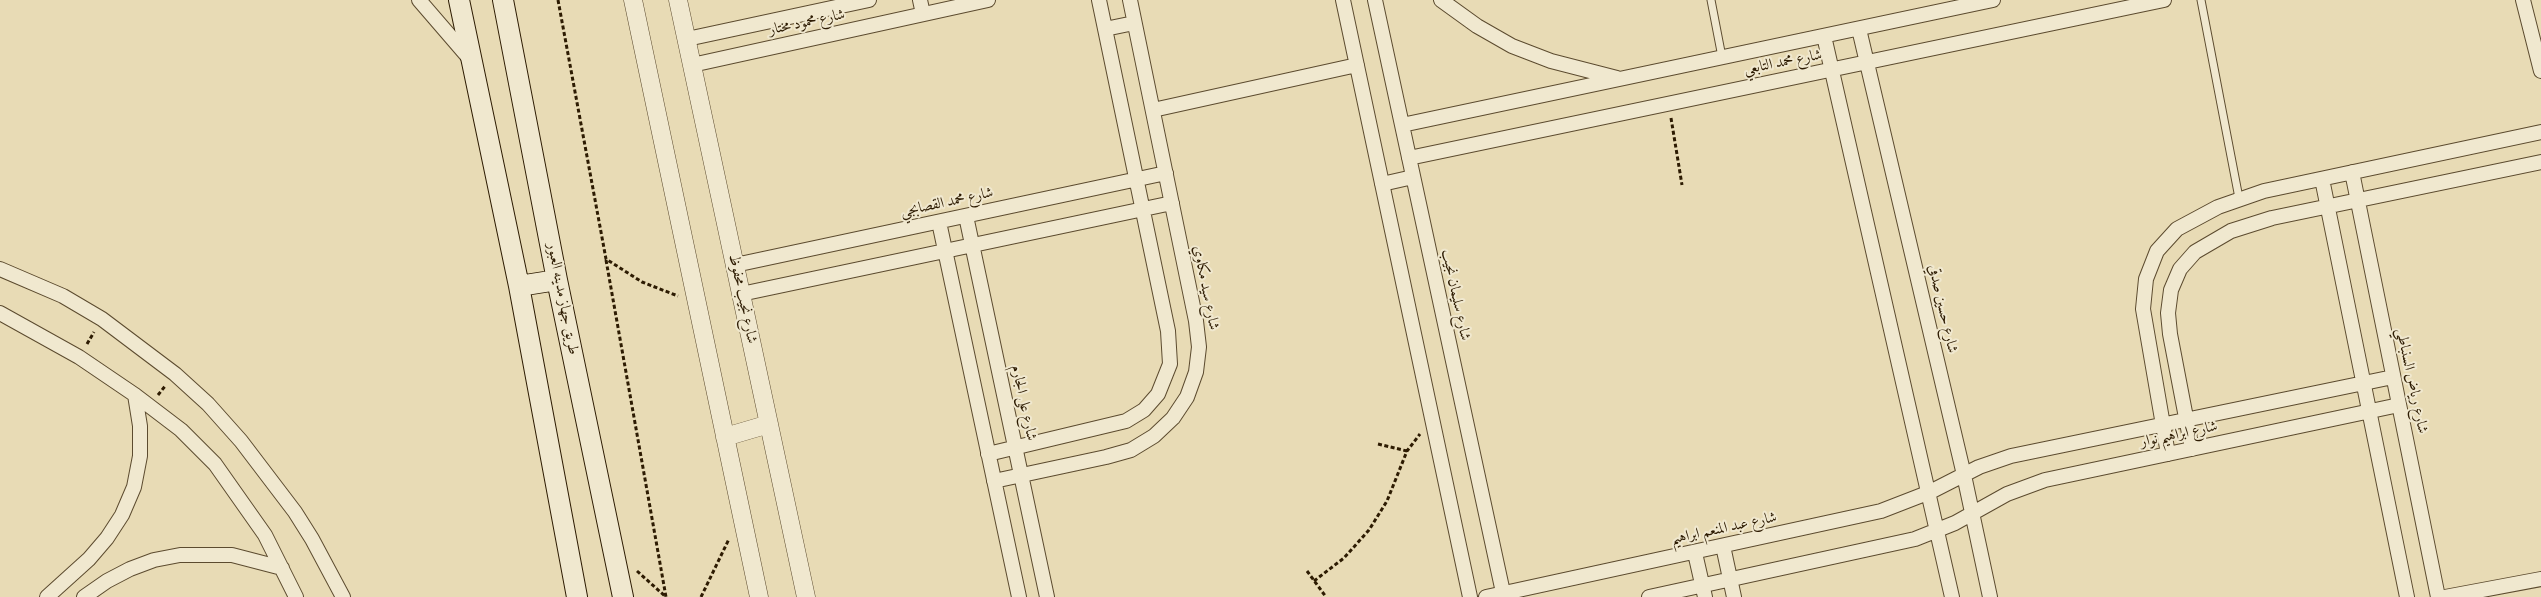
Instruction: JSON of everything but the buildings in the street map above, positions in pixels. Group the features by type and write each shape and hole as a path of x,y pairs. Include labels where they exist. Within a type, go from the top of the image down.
{"main road":[{"path":"459,0 519,286 577,597"},
{"name":"طريق جهاز مدينه العبور","path":"503,0 557,280 623,597"},
{"path":"519,286 557,280"}],"street":[{"path":"419,0 473,62"},
{"path":"633,0 759,597"},
{"name":"شارع نجيب محفوظ","path":"678,0 806,597"},
{"name":"شارع محمود مختار","path":"687,39 869,0"},
{"path":"920,0 922,14"},
{"name":"شارع محمود مختار","path":"692,65 988,0"},
{"path":"988,454 1126,422 1144,410 1158,394 1170,364 1170,347 1099,0"},
{"name":"شارع سيد مكاوي","path":"994,481 1131,450 1154,436 1173,418 1187,396 1196,372 1199,347 1196,321 1130,0"},
{"path":"1343,0 1470,597"},
{"name":"شارع سليمان نجيب","path":"1375,0 1503,595"},
{"path":"1440,0 1476,26 1512,46 1551,61 1620,79"},
{"name":"شارع محمد التابعي","path":"1402,125 1994,0"},
{"name":"شارع محمد التابعي","path":"1409,158 2164,0"},
{"path":"2523,0 2541,71"},
{"path":"1105,29 1134,23"},
{"name":"شارع حسين صدقي","path":"1859,29 1964,474 1990,597"},
{"path":"1824,36 1930,492 1952,597"},
{"path":"1153,110 1357,65"},
{"path":"2168,454 2143,309 2146,279 2157,251 2177,229 2197,216 2239,198 2541,132"},
{"path":"2192,449 2170,334 2168,313 2171,290 2180,269 2195,252 2231,231 2265,219 2541,162"},
{"name":"شارع رياض السنباطي","path":"2352,172 2438,597"},
{"name":"شارع محمد القصابجي","path":"735,266 1166,173"},
{"path":"1382,184 1413,177"},
{"path":"2322,179 2407,597"},
{"path":"741,294 1172,203"},
{"name":"شارع على الجارم","path":"966,216 1047,597"},
{"path":"939,222 1019,597"},
{"path":"0,269 62,296 102,319 175,374 208,404 241,441 312,539 343,597"},
{"path":"0,313 79,358 135,395 181,430 215,464 265,535 296,597"},
{"name":"شارع ابراهيم نوار","path":"1964,474 2011,456 2393,377"},
{"path":"47,597 89,559 107,538 122,515 134,487 140,456 140,426 135,395"},
{"name":"شارع ابراهيم نوار","path":"1972,515 2007,494 2038,482 2399,406"},
{"path":"725,437 769,424"},
{"name":"شارع عبد المنعم ابراهيم","path":"1486,597 1503,595 1872,513 1930,492 1964,474"},
{"path":"1649,597 1704,591 1730,580 1891,546 1938,531 1972,515"},
{"path":"1723,546 1734,597"},
{"path":"1694,553 1704,591"},
{"path":"84,597 107,581 130,569 154,560 180,555 232,555 282,568"},
{"path":"2445,597 2541,579"}],"lane":[{"path":"1711,0 1722,57"},
{"path":"2201,0 2239,198"}],"path":[{"path":"558,0 666,597"},
{"path":"1669,103 1682,186"},
{"path":"606,259 642,282 697,303"},
{"path":"79,358 102,319"},
{"path":"149,406 175,374"},
{"path":"1314,581 1344,558 1369,530 1387,501 1407,451 1432,421"},
{"path":"1378,444 1407,451"},
{"path":"701,597 741,514"},
{"path":"636,570 666,597"},
{"path":"1307,571 1326,597"}]}
